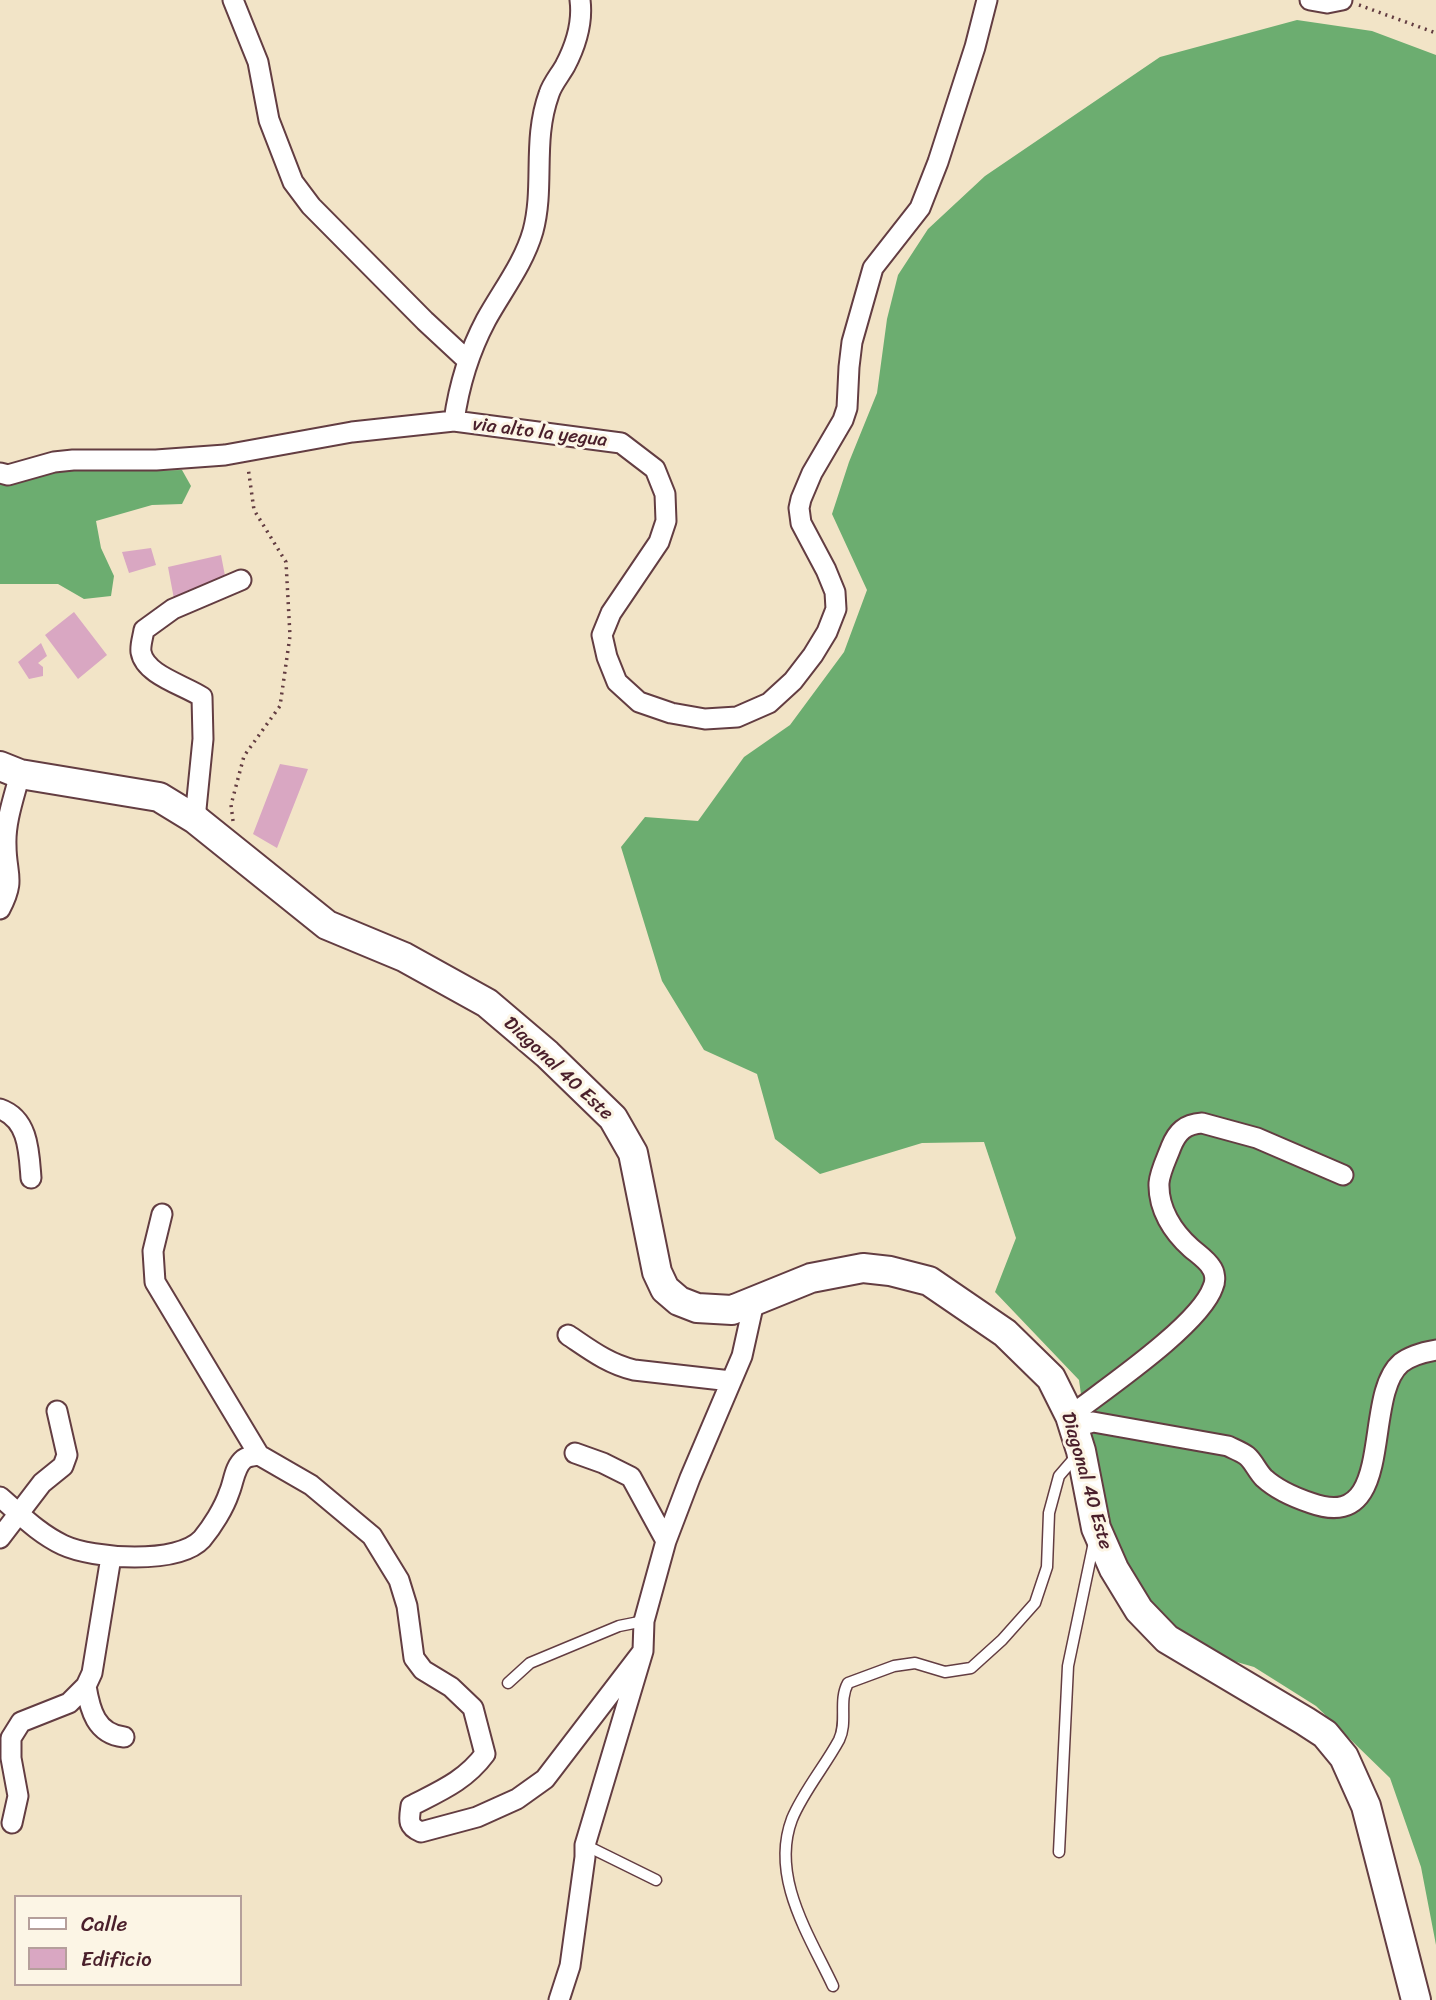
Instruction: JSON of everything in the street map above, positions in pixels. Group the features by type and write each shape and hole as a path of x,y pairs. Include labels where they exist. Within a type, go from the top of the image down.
{"street":[{"path":"233,0 258,62 269,120 293,182 311,206 467,360"},
{"path":"454,421 467,360 515,271 533,231 538,139 542,119 550,91 565,65 582,19 580,0"},
{"name":"via alto la yegua","path":"0,473 8,475 54,462 73,460 156,460 245,452 352,432 454,421 621,443 655,469 665,494 666,521 659,542 611,613 602,635 617,682 639,702 671,713 705,719 737,716 769,704 793,681 813,654 828,632 836,609 835,592 801,523 801,499 847,408 852,342 873,268 909,225 924,201 975,47 986,0"},
{"path":"1310,0 1327,3 1349,2"},
{"path":"195,819 203,739 202,697 187,687 160,676 144,662 140,649 144,630 173,610 242,580"},
{"path":"0,909 7,896 11,875 6,846 10,770"},
{"name":"Diagonal 40 Este","path":"10,770 159,797 195,819 327,925 404,957 487,1003 547,1054 613,1118 633,1153 657,1272 665,1289 679,1301 697,1308 732,1310 811,1278 863,1268 890,1270 929,1281 1004,1333 1051,1378 1075,1432 1096,1528 1114,1569 1139,1610 1167,1639 1325,1734 1344,1757 1366,1806 1416,2000"},
{"path":"0,1109 5,1110 19,1123 28,1140 31,1178"},
{"path":"1075,1432 1191,1321 1212,1290 1215,1280 1211,1266 1177,1233 1161,1201 1159,1179 1174,1139 1181,1129 1194,1123 1202,1123 1257,1138 1343,1175"},
{"path":"162,1214 153,1251 155,1282 203,1357 259,1455 311,1485 372,1536 399,1580 407,1606 414,1658 424,1670 451,1687 473,1708 485,1754 472,1771 411,1807 408,1822 412,1828 421,1832 477,1817 517,1800 545,1779 643,1651"},
{"path":"559,2000 570,1966 585,1857 584,1844 643,1651 644,1621 666,1541 742,1356 754,1302"},
{"path":"568,1335 601,1358 620,1367 731,1381"},
{"path":"1075,1432 1093,1422 1228,1446 1247,1456 1263,1477 1287,1492 1311,1503 1341,1509 1355,1501 1366,1485 1378,1441 1381,1406 1399,1364 1412,1356 1436,1350"},
{"path":"0,1538 42,1483 63,1466 67,1455 57,1411"},
{"path":"575,1453 631,1477 666,1541"},
{"path":"0,1497 35,1530 65,1546 111,1557 147,1556 187,1550 201,1540 215,1519 229,1496 238,1467 245,1458 259,1455"},
{"path":"12,1823 18,1796 11,1758 11,1738 21,1722 69,1703 86,1686 92,1673 111,1557"},
{"path":"86,1686 92,1715 103,1730 124,1737"}],"lane":[{"path":"833,1986 795,1906 787,1878 786,1852 792,1819 841,1737 843,1693 848,1683 894,1667 915,1663 945,1672 971,1668 1002,1640 1035,1604 1047,1567 1049,1513 1075,1432"},
{"path":"1059,1852 1068,1666 1096,1528"},
{"path":"508,1683 530,1663 619,1626 644,1621"},
{"path":"584,1844 656,1880"}],"path":[{"path":"1349,2 1436,33"},
{"path":"236,854 231,805 244,756 280,706 290,636 286,562 254,510 245,452"}],"green space":[{"path":"1297,20 1372,31 1436,55 1436,1945 1421,1867 1390,1778 1316,1706 1254,1667 1230,1660 1179,1637 1144,1597 1104,1524 1092,1473 1079,1380 995,1292 1016,1238 984,1142 922,1143 820,1174 775,1139 757,1074 704,1050 662,981 621,847 645,817 698,821 744,757 790,725 844,652 867,590 832,514 849,462 877,393 887,319 898,275 928,229 985,176 1160,57"},
{"path":"53,468 182,470 191,486 182,504 152,505 96,521 101,548 114,576 111,596 84,599 58,584 0,584 0,481"}],"building":[{"path":"151,548 156,565 129,573 122,552"},
{"path":"221,555 226,581 174,599 168,567"},
{"path":"74,612 107,655 78,679 45,635"},
{"path":"41,643 47,656 38,663 43,667 43,676 29,679 18,662"},
{"path":"280,764 308,769 277,848 253,834"}]}
